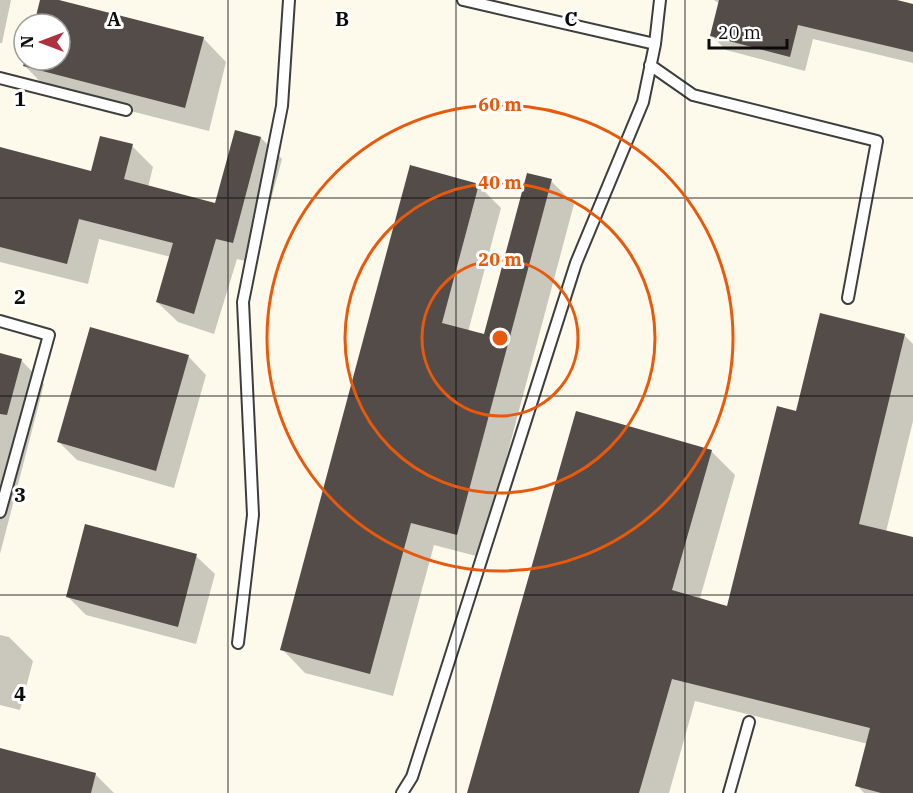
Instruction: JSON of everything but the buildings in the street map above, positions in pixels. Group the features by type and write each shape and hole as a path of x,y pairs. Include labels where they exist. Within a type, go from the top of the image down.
{"lane":[{"path":"238,643 253,515 243,302 282,105 289,0"},
{"path":"463,0 655,44"},
{"path":"402,793 416,766 576,263 643,102 655,44 660,0"},
{"path":"650,65 693,95 877,141 848,298"},
{"path":"0,78 126,110"},
{"path":"0,321 49,335 0,512"},
{"path":"729,793 749,722"}]}
